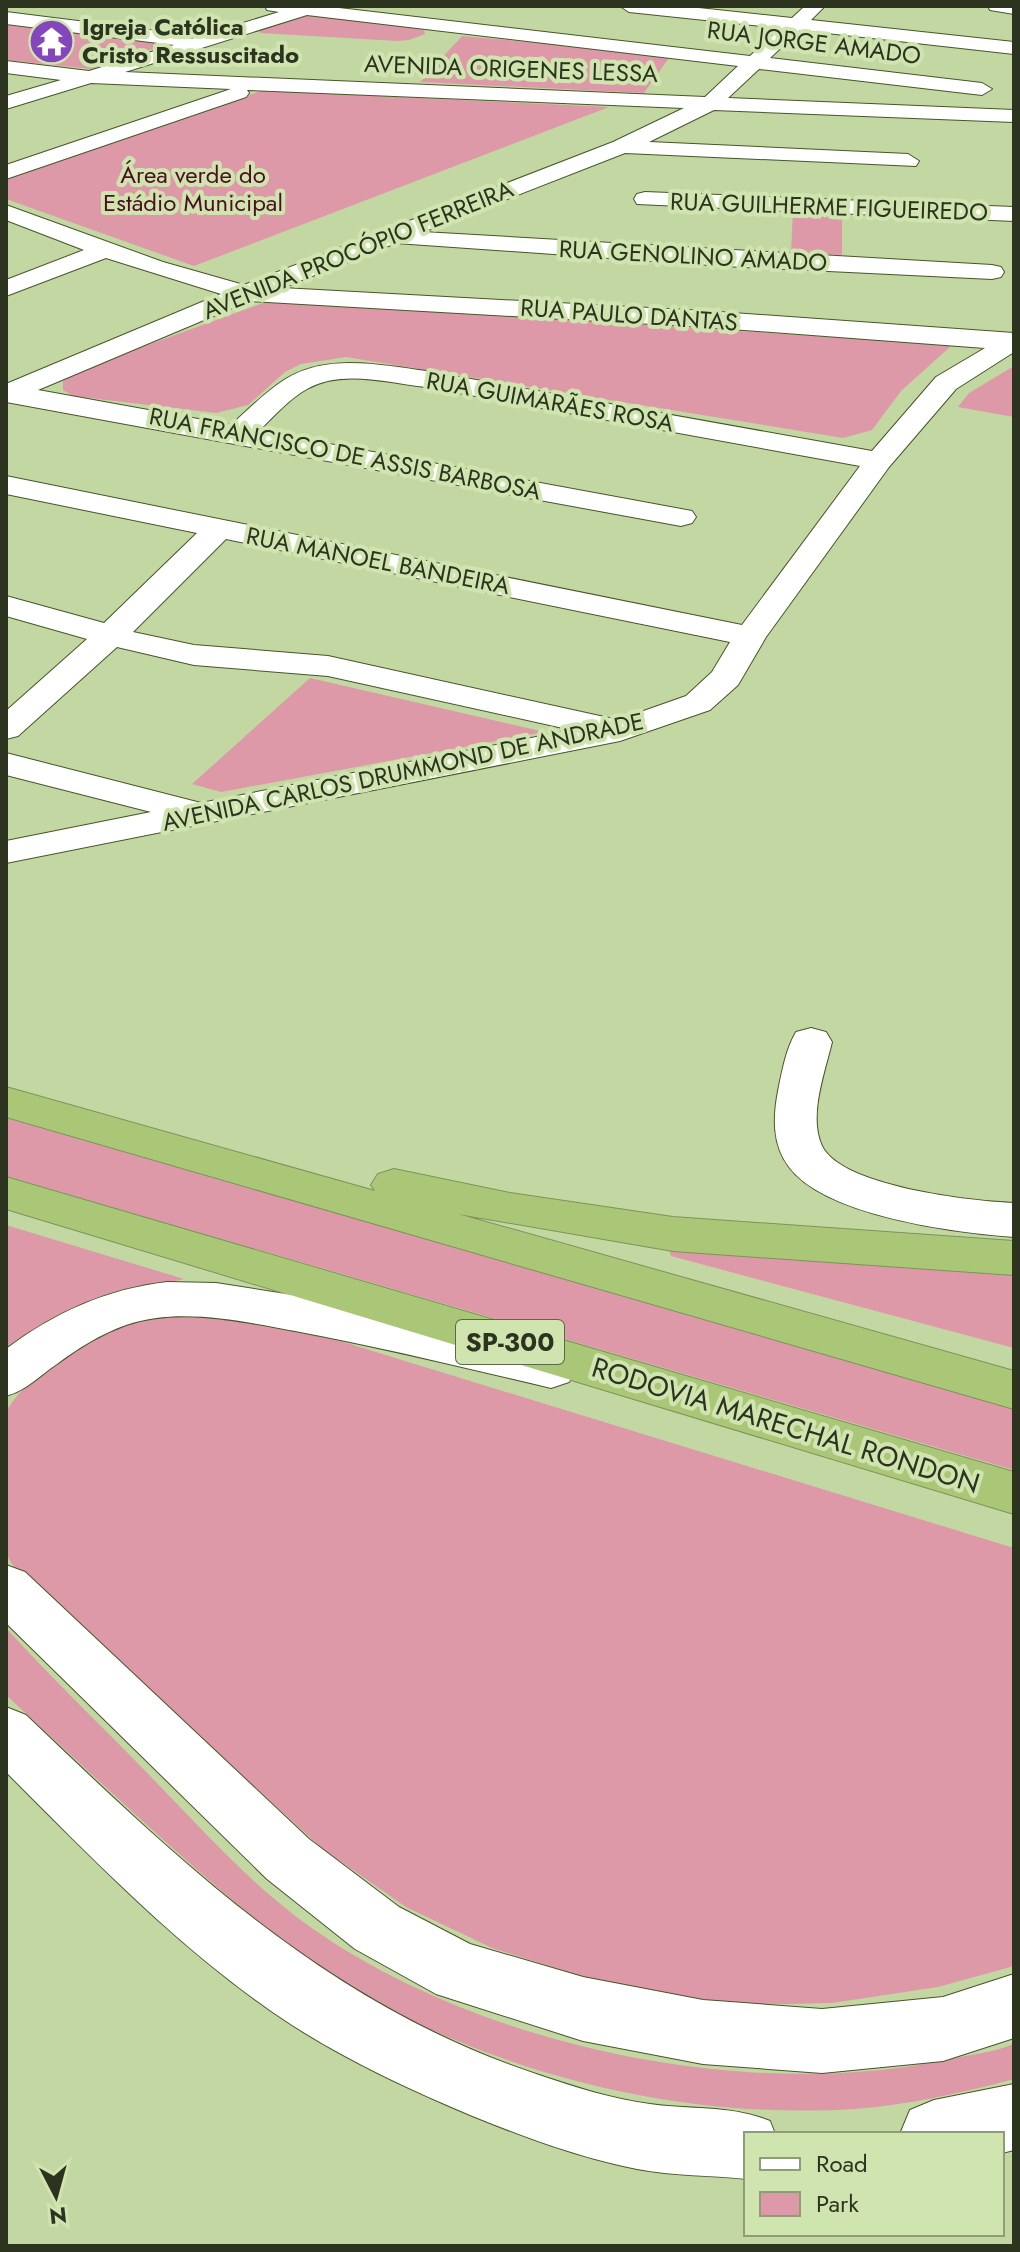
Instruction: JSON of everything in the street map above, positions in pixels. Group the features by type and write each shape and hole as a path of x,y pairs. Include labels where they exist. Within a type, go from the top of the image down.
{"highway":[{"path":"21,1107 495,1206 596,1224 673,1234 1014,1258"},
{"path":"21,1107 1014,1390"},
{"name":"RODOVIA MARECHAL RONDON","path":"6,1193 1014,1493"}],"street":[{"name":"RUA JORGE AMADO","path":"274,6 999,91"},
{"path":"629,6 1014,48"},
{"path":"709,104 816,6"},
{"path":"997,6 1014,8"},
{"path":"6,103 311,8"},
{"path":"6,18 206,40 279,40"},
{"path":"421,46 444,27"},
{"name":"AVENIDA ORIGENES LESSA","path":"6,67 89,77 1014,116"},
{"path":"393,89 407,68"},
{"path":"6,172 262,85"},
{"name":"AVENIDA PROCÓPIO FERREIRA","path":"8,394 246,293 621,147 709,104"},
{"path":"621,147 908,161"},
{"name":"RUA GUILHERME FIGUEIREDO","path":"645,199 1014,214"},
{"name":"RUA PAULO DANTAS","path":"6,212 106,250 215,286 246,293 705,319 1013,342"},
{"name":"RUA GENOLINO AMADO","path":"393,237 725,259 992,272"},
{"path":"6,289 106,250"},
{"path":"705,319 725,259"},
{"name":"AVENIDA CARLOS DRUMMOND DE ANDRADE","path":"6,852 620,731 698,703 726,678 750,636 879,461 946,383 1013,342"},
{"name":"RUA GUIMARÃES ROSA","path":"238,434 298,383 327,374 357,371 426,379 879,461"},
{"name":"RUA FRANCISCO DE ASSIS BARBOSA","path":"8,394 681,517"},
{"name":"RUA MANOEL BANDEIRA","path":"6,485 750,636"},
{"path":"6,729 110,636 218,529"},
{"path":"6,606 110,636 194,655 328,666 400,679 620,731"},
{"path":"6,764 204,814"},
{"path":"811,1042 795,1117 806,1157 837,1182 898,1204 990,1220 1014,1220"},
{"path":"6,1377 43,1345 94,1318 150,1302 216,1300 319,1317 765,1418"},
{"path":"6,1588 288,1859 377,1928 458,1972 613,2015 703,2032 822,2041 943,2029 1014,2006"},
{"path":"6,1733 195,1912 280,1979 378,2040 500,2094 627,2134 744,2145"},
{"path":"943,2132 1014,2117"}],"green space":[{"path":"313,14 409,27 424,30 425,34 397,41 260,33 260,30"},
{"path":"6,22 170,43 92,69 6,60"},
{"path":"462,36 671,55 644,93 420,82"},
{"name":"Área verde do Estádio Municipal","path":"292,89 354,95 609,107 194,266 6,199 6,176 261,91 283,92"},
{"path":"793,210 842,214 842,255 791,253"},
{"path":"271,300 952,345 901,391 872,430 843,438 346,357 301,364 285,372 248,405 216,413 73,396 63,390 63,381 79,370"},
{"path":"1014,366 1014,417 958,407 969,393"},
{"path":"310,678 545,732 221,792 192,784"},
{"path":"6,1118 1014,1407 1014,1470 6,1176"},
{"path":"6,1225 184,1279 120,1293 6,1357"},
{"path":"669,1248 1014,1274 1014,1348 671,1256"},
{"path":"186,1313 298,1328 1014,1548 1014,1966 938,1987 832,2003 732,2005 600,1982 492,1948 406,1907 323,1849 17,1572 6,1554 6,1412 14,1400 47,1365 87,1337 131,1321"},
{"path":"6,1628 223,1852 278,1903 366,1962 442,2000 524,2030 610,2053 698,2067 785,2074 869,2071 974,2055 1014,2044 1014,2079 935,2098 854,2109 782,2110 710,2106 638,2095 567,2078 498,2056 430,2029 365,1997 285,1946 6,1695"}],"place":[{"name":"Igreja Católica Cristo Ressuscitado","path":"51,41"}]}
